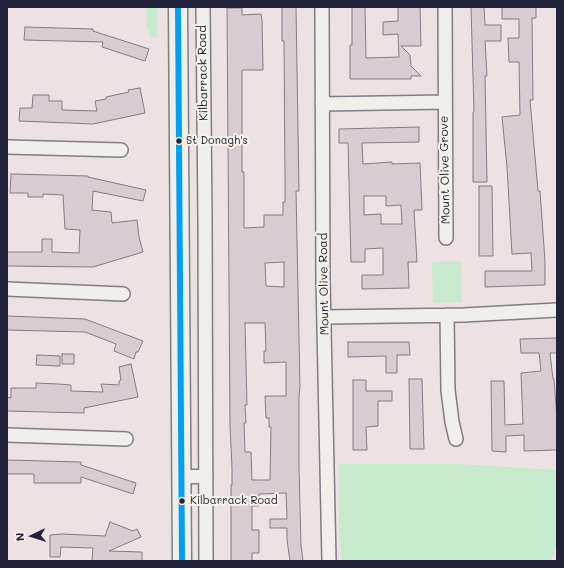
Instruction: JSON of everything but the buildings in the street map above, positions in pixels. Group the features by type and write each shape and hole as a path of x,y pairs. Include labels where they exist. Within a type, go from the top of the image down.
{"main road":[{"name":"Kilbarrack Road","path":"178,7 182,561"}],"street":[{"name":"Kilbarrack Road","path":"202,7 206,561"},
{"name":"Mount Olive Road","path":"322,7 323,281 325,317 329,561"},
{"name":"Mount Olive Grove","path":"445,7 446,238"},
{"name":"Mount Olive Grove","path":"322,104 445,102"},
{"path":"7,147 121,150"},
{"path":"7,290 123,294"},
{"path":"325,317 447,315 557,310"},
{"path":"447,315 448,390 452,422 456,439"},
{"path":"7,435 126,439"},
{"path":"182,477 206,476"}],"green space":[{"path":"147,7 157,7 157,38 149,35 146,23"},
{"path":"461,261 462,302 433,303 432,262"},
{"path":"339,464 456,464 557,470 557,544 553,555 550,561 342,561 339,521"}],"transit line":[{"path":"178,7 182,561"}],"place":[{"name":"St Donagh's","path":"179,141"},
{"name":"Kilbarrack Road","path":"182,501"}]}
